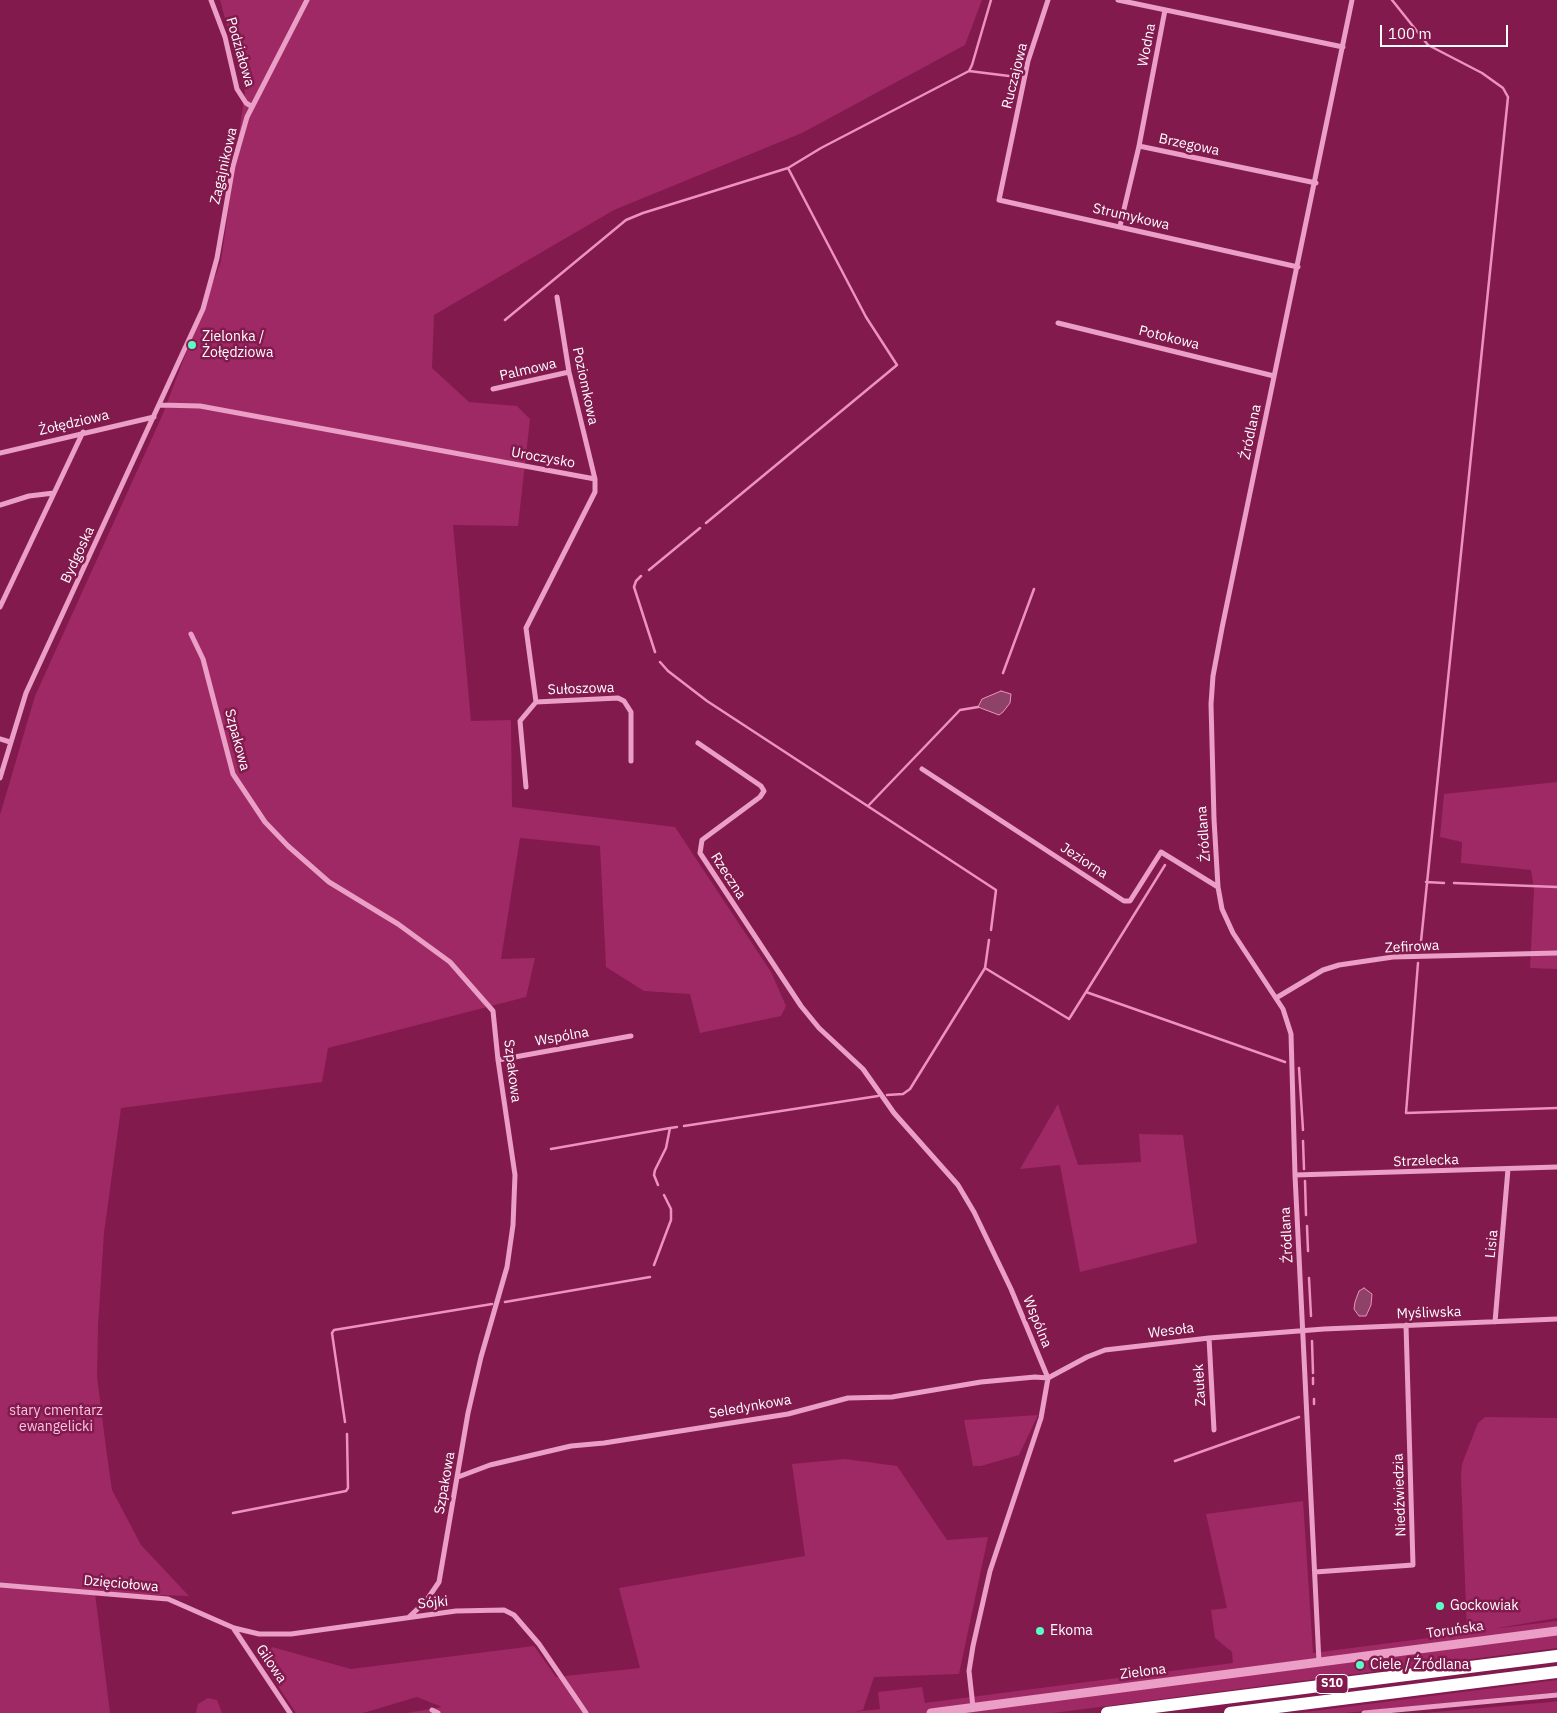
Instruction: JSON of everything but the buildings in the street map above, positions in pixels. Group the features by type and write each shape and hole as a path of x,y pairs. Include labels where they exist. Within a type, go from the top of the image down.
{"highway":[{"name":"S10","path":"1107,1713 1557,1656"},
{"name":"S10","path":"1230,1713 1557,1672"}],"street":[{"name":"Podziałowa","path":"210,0 225,37 237,89 246,103 251,106"},
{"name":"Zagajnikowa","path":"188,346 211,283 233,166 251,106 307,0"},
{"name":"Ruczajowa","path":"1008,158 1028,61 1048,0"},
{"path":"1118,0 1165,10"},
{"name":"Źródlana","path":"1319,1662 1295,1175 1292,1034 1288,1018 1233,933 1222,909 1218,887 1212,788 1211,685 1274,376 1316,183 1352,0"},
{"name":"Wodna","path":"1139,146 1165,10 1343,47"},
{"name":"Brzegowa","path":"1120,226 1139,146 1316,183"},
{"name":"Strumykowa","path":"1008,158 999,200 1298,267"},
{"name":"Poziomkowa","path":"557,297 569,372 595,479"},
{"name":"Potokowa","path":"1058,323 1274,376"},
{"name":"Bydgoska","path":"0,778 26,693 188,346"},
{"name":"Palmowa","path":"493,389 569,372"},
{"name":"Uroczysko","path":"160,405 200,406 595,479"},
{"name":"Żołędziowa","path":"0,453 154,416"},
{"path":"0,607 83,432"},
{"path":"526,787 520,722 536,702 526,628 596,492 595,479"},
{"path":"0,505 29,496 54,493"},
{"name":"Szpakowa","path":"191,634 202,659 233,774 255,809 288,846 329,882 398,924 450,962 494,1011 498,1060 515,1175 513,1225 507,1267 481,1357 468,1413 438,1582 426,1601 409,1617"},
{"name":"Sułoszowa","path":"536,702 618,698 624,700 631,712 631,761"},
{"path":"0,739 10,742"},
{"name":"Rzeczna","path":"698,743 761,786 764,791 760,797 702,840 700,853 801,1006"},
{"name":"Jeziorna","path":"922,769 1124,901 1130,901 1161,852 1218,887"},
{"name":"Zefirowa","path":"1276,998 1323,970 1339,965 1393,958 1557,953"},
{"name":"Wspólna","path":"801,1006 819,1028 863,1069 894,1113 944,1166 958,1185 974,1212 1012,1289 1048,1378"},
{"name":"Wspólna","path":"498,1060 631,1036"},
{"name":"Strzelecka","path":"1295,1175 1557,1167"},
{"name":"Lisia","path":"1495,1322 1508,1169"},
{"name":"Myśliwska","path":"1303,1330 1557,1319"},
{"name":"Niedźwiedzia","path":"1315,1572 1413,1565 1406,1325"},
{"name":"Wesoła","path":"1048,1378 1105,1350 1303,1330"},
{"name":"Zaułek","path":"1210,1338 1214,1430"},
{"name":"Seledynkowa","path":"458,1477 490,1465 571,1446 604,1443 788,1414 848,1398 892,1397 981,1382 1035,1376 1048,1378"},
{"path":"973,1707 969,1671 990,1571 1041,1418 1048,1378"},
{"name":"Dzięciołowa","path":"0,1584 168,1599 234,1628"},
{"name":"Sójki","path":"234,1628 259,1634 291,1634 409,1617 488,1609 504,1610 514,1615 558,1669 586,1713"},
{"name":"Gilowa","path":"234,1628 290,1713"},
{"name":"Toruńska","path":"1358,1657 1557,1630"},
{"name":"Zielona","path":"931,1713 1358,1657"},
{"path":"1364,1713 1557,1695"},
{"path":"432,1710 438,1713"}],"green space":[{"name":"stary cmentarz ewangelicki","path":"220,0 982,0 965,45 802,133 614,210 434,315 432,368 469,402 517,406 530,419 518,526 453,525 471,721 511,720 512,807 675,827 771,972 786,1006 781,1016 700,1033 690,994 644,991 606,967 600,846 520,838 501,959 535,958 526,997 328,1048 322,1082 121,1108 104,1233 98,1326 97,1377 106,1448 112,1490 141,1545 189,1596 95,1593 110,1713 0,1713 0,815 35,696 162,416 221,261 245,92"},
{"path":"1557,782 1557,969 1530,968 1534,890 1531,870 1461,863 1462,842 1440,837 1444,794"},
{"path":"1058,1104 1078,1165 1141,1162 1139,1134 1183,1135 1197,1243 1080,1272 1060,1165 1020,1169"},
{"path":"1038,1415 1019,1455 981,1466 973,1466 964,1420"},
{"path":"1485,1417 1557,1418 1557,1618 1492,1629 1557,1621 1557,1648 1053,1713 407,1713 442,1707 417,1697 363,1713 296,1713 262,1662 272,1647 351,1669 534,1646 556,1677 640,1668 619,1588 805,1556 792,1464 845,1459 897,1466 947,1540 988,1537 959,1674 874,1677 863,1710 853,1712 880,1709 878,1692 922,1687 925,1703 1233,1663 1232,1652 1215,1638 1211,1610 1227,1608 1206,1514 1303,1501 1313,1653 1467,1633 1462,1464 1478,1423"},
{"path":"1557,1680 1557,1692 1345,1713 1298,1713"},
{"path":"208,1698 217,1700 222,1713 196,1713 198,1704"},
{"path":"1557,1701 1557,1713 1424,1713 1551,1702"}],"shaded area":[{"path":"1001,691 1011,694 1010,703 999,715 978,707 982,699"},
{"path":"1364,1288 1372,1294 1371,1305 1366,1316 1359,1316 1354,1309 1355,1302 1359,1291"}],"waterway":[{"path":"706,523 897,365 866,317 788,168 821,148 969,71 991,0"},
{"path":"1392,0 1428,45 1482,73 1503,88 1508,97 1420,951"},
{"path":"969,71 1017,77"},
{"path":"505,320 626,220 788,168"},
{"path":"649,570 700,528"},
{"path":"641,576 636,581 634,587 655,652"},
{"path":"1003,673 1034,589"},
{"path":"660,662 668,671 707,701 996,890 991,930"},
{"path":"868,806 960,710 978,707"},
{"path":"1086,992 1165,865"},
{"path":"1426,882 1444,883"},
{"path":"1454,883 1557,887"},
{"path":"887,1095 903,1094 910,1089 985,968 989,940"},
{"path":"1418,963 1406,1113 1557,1108"},
{"path":"985,968 1069,1019 1086,992 1285,1062"},
{"path":"1299,1068 1303,1130"},
{"path":"684,1126 878,1096"},
{"path":"658,1185 654,1175 655,1170 666,1148 670,1128 677,1127"},
{"path":"551,1149 670,1128"},
{"path":"1303,1141 1304,1169"},
{"path":"1305,1181 1306,1215"},
{"path":"654,1265 671,1220 671,1209 664,1195"},
{"path":"1307,1226 1308,1251"},
{"path":"505,1302 650,1277"},
{"path":"1309,1278 1311,1316"},
{"path":"345,1422 332,1333 334,1330 492,1304"},
{"path":"1312,1341 1313,1373"},
{"path":"1313,1378 1313,1384"},
{"path":"1314,1399 1314,1404"},
{"path":"1175,1461 1299,1417"},
{"path":"233,1513 346,1491 348,1488 347,1434"}],"place":[{"name":"Zielonka / Żołędziowa","path":"192,345"},
{"name":"Gockowiak","path":"1440,1606"},
{"name":"Ekoma","path":"1040,1631"},
{"name":"Ciele / Źródlana","path":"1360,1665"}]}
